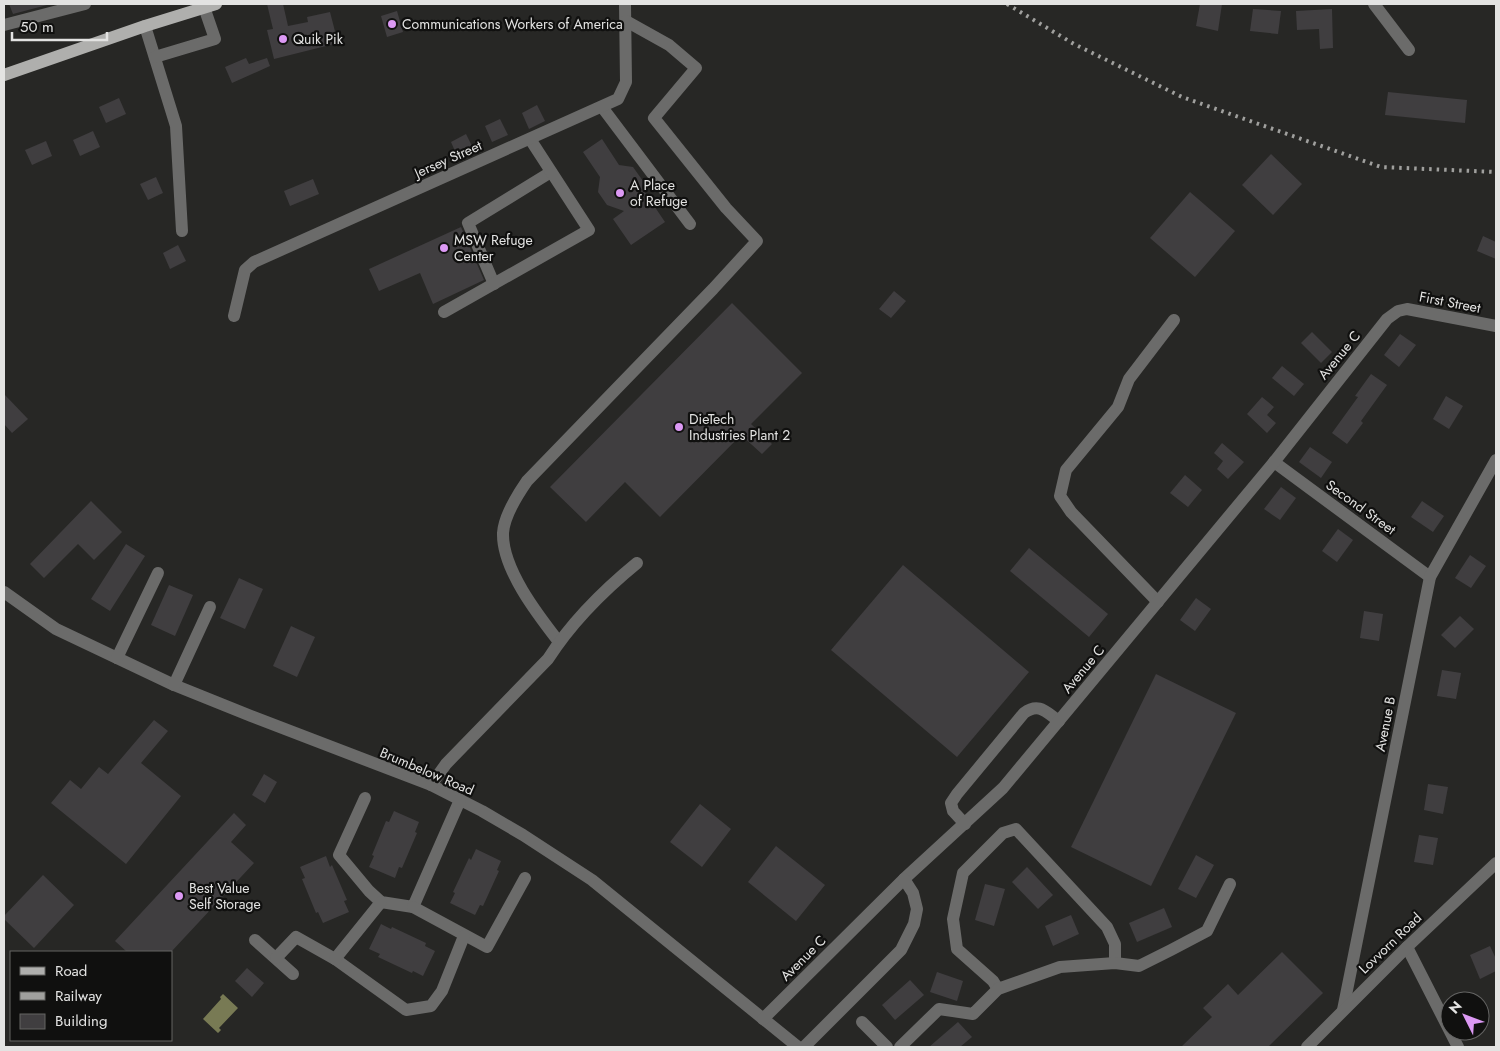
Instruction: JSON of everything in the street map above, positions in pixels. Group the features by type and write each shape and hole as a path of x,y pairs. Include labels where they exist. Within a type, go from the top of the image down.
{"main road":[{"path":"4,75 145,26 210,6"}],"street":[{"path":"4,25 85,4"},
{"name":"Jersey Street","path":"234,316 245,270 254,262 618,99 626,82 625,4"},
{"path":"1374,4 1409,50"},
{"path":"155,57 215,39 210,6"},
{"path":"559,642 533,607 506,558 503,532 513,503 527,481 757,242 726,208 654,118 696,68 669,45 626,21"},
{"path":"145,26 176,126 182,231"},
{"path":"602,107 690,224"},
{"path":"444,312 588,230 530,139"},
{"path":"494,284 468,223 552,172"},
{"name":"First Street","path":"1398,311 1407,309 1496,326"},
{"name":"Avenue C","path":"763,1019 904,879 1003,788 1274,462 1387,319 1398,311"},
{"path":"1158,602 1071,512 1060,496 1066,470 1118,407 1129,380 1174,320"},
{"name":"Avenue B","path":"1343,1010 1430,578 1496,460"},
{"name":"Second Street","path":"1274,462 1430,578"},
{"path":"431,786 446,764 548,660 559,642 613,583 638,563"},
{"path":"117,658 158,573"},
{"name":"Brumbelow Road","path":"4,594 56,629 174,685 431,786 523,835 592,880 798,1047"},
{"path":"174,685 210,607"},
{"path":"965,824 953,811 951,803 1024,713 1031,708 1039,707 1059,721"},
{"path":"365,798 339,855 369,891 381,902 413,907 487,947 525,878"},
{"path":"413,907 460,800"},
{"path":"998,989 993,981 957,949 953,919 963,873 1002,833 1016,829 1107,927 1115,944 1115,963"},
{"name":"Lovvorn Road","path":"1307,1047 1407,947 1496,863"},
{"path":"804,1047 901,950 914,924 917,909 912,893 904,879"},
{"path":"900,1047 939,1009 973,1014 998,989 1060,966 1115,963 1139,966 1207,931 1230,884"},
{"path":"335,959 381,902"},
{"path":"276,958 296,937 335,959 406,1010 431,1006 442,991 464,936"},
{"path":"255,940 293,974"},
{"path":"1407,947 1458,1047"},
{"path":"862,1022 887,1047"}],"shaded area":[{"path":"223,994 238,1008 219,1028 221,1030 218,1033 203,1019 221,999 220,997"}],"building":[{"path":"9,4 47,4 47,5 13,14"},
{"path":"267,4 283,4 288,26 308,22 307,17 330,12 338,43 274,59 267,30 273,29"},
{"path":"1200,4 1222,4 1218,31 1196,26"},
{"path":"1253,9 1281,11 1278,34 1250,31"},
{"path":"1332,9 1333,48 1320,49 1319,29 1297,30 1296,11"},
{"name":"Communications Workers of America","path":"397,11 403,32 387,37 381,16"},
{"path":"246,58 249,64 267,58 270,66 232,83 225,67"},
{"path":"1388,92 1467,100 1465,123 1385,115"},
{"path":"119,98 126,114 106,123 99,107"},
{"path":"537,105 545,121 529,129 522,113"},
{"path":"500,119 508,135 492,142 485,126"},
{"path":"93,131 100,147 80,156 73,140"},
{"path":"466,134 474,150 458,158 451,142"},
{"name":"A Place of Refuge","path":"602,139 619,165 633,167 643,181 642,188 665,222 631,245 613,219 624,211 607,205 598,192 600,177 583,152"},
{"path":"46,141 52,156 32,165 25,150"},
{"path":"1271,154 1302,184 1273,215 1242,185"},
{"path":"156,177 163,193 148,200 140,184"},
{"path":"313,179 319,194 290,206 284,191"},
{"path":"1190,192 1235,231 1195,277 1150,238"},
{"name":"MSW Refuge Center","path":"461,227 484,280 433,304 420,273 379,291 369,269"},
{"path":"1483,236 1496,242 1496,259 1477,251"},
{"path":"178,245 186,261 170,269 163,253"},
{"path":"894,291 906,301 891,318 879,309"},
{"name":"DieTech Industries Plant 2","path":"732,303 802,373 751,424 772,444 762,454 741,435 660,517 625,482 586,522 550,487"},
{"path":"1312,332 1332,352 1321,363 1301,343"},
{"path":"1400,334 1416,345 1399,367 1384,355"},
{"path":"1282,366 1304,384 1294,396 1272,378"},
{"path":"1371,374 1387,385 1347,444 1332,433 1358,397 1355,396"},
{"path":"4,394 28,419 12,433 4,424"},
{"path":"1446,396 1463,406 1449,429 1433,419"},
{"path":"1262,397 1274,407 1267,415 1276,423 1267,433 1247,414"},
{"path":"1222,443 1244,462 1228,479 1217,469 1223,461 1214,453"},
{"path":"1310,447 1332,462 1321,478 1299,462"},
{"path":"1185,475 1202,490 1188,507 1170,493"},
{"path":"1281,487 1296,498 1280,520 1264,509"},
{"path":"91,501 122,532 94,560 78,544 44,578 30,564"},
{"path":"1422,501 1444,516 1433,532 1411,517"},
{"path":"1338,529 1353,540 1337,562 1322,551"},
{"path":"126,544 145,556 110,611 91,599"},
{"path":"1029,548 1108,614 1089,637 1010,571"},
{"path":"1470,555 1486,566 1471,588 1455,578"},
{"path":"903,565 1029,672 957,757 831,650"},
{"path":"239,578 263,589 245,629 220,618"},
{"path":"169,585 193,595 175,636 151,625"},
{"path":"1196,598 1211,609 1195,631 1180,620"},
{"path":"1364,611 1383,614 1379,641 1360,638"},
{"path":"1460,616 1474,629 1455,648 1441,635"},
{"path":"291,626 315,637 297,677 273,666"},
{"path":"1442,670 1461,673 1456,699 1437,696"},
{"path":"1156,674 1236,713 1151,886 1071,847"},
{"path":"154,720 168,731 141,763 181,796 126,864 51,803 70,780 81,789 99,767 108,774"},
{"path":"264,774 277,782 265,803 252,795"},
{"path":"1428,784 1448,787 1443,814 1424,810"},
{"path":"700,804 731,829 702,867 670,842"},
{"path":"394,811 419,822 415,832 417,833 402,868 399,867 395,878 369,867 386,821 389,822"},
{"path":"234,813 246,825 231,842 254,863 172,951 126,951 115,941"},
{"path":"1419,835 1438,838 1433,865 1414,862"},
{"path":"776,846 825,885 796,921 748,882"},
{"path":"476,849 501,861 497,870 499,871 483,906 480,905 475,915 450,903 455,893 453,892 469,858 471,860"},
{"path":"1196,855 1214,865 1196,898 1178,889"},
{"path":"326,856 330,867 332,865 347,900 344,901 349,912 323,923 318,912 316,913 302,879 305,878 300,867"},
{"path":"1027,867 1053,895 1038,909 1012,882"},
{"path":"43,875 74,905 34,948 4,919 4,916"},
{"path":"985,884 1005,889 994,926 975,920"},
{"path":"1164,908 1172,927 1137,942 1129,923"},
{"path":"1071,915 1079,934 1053,946 1045,926"},
{"path":"381,924 391,929 392,927 426,943 425,946 435,951 423,976 413,971 412,973 378,957 380,954 369,949"},
{"path":"1490,946 1496,959 1496,971 1480,979 1470,955"},
{"path":"1282,952 1323,993 1268,1047 1181,1047 1212,1017 1203,1008 1228,984 1238,995"},
{"path":"247,968 264,983 252,997 235,981"},
{"path":"937,972 963,981 957,1001 930,992"},
{"path":"910,980 924,995 895,1020 882,1005"},
{"path":"958,1022 972,1037 960,1047 929,1047"}],"railway":[{"path":"1007,4 1074,44 1182,97 1381,167 1496,172"}],"place":[{"name":"Communications Workers of America","path":"392,24"},
{"name":"Quik Pik","path":"283,39"},
{"name":"A Place of Refuge","path":"620,193"},
{"name":"MSW Refuge Center","path":"444,248"},
{"name":"DieTech Industries Plant 2","path":"679,427"},
{"name":"Best Value Self Storage","path":"179,896"}]}
